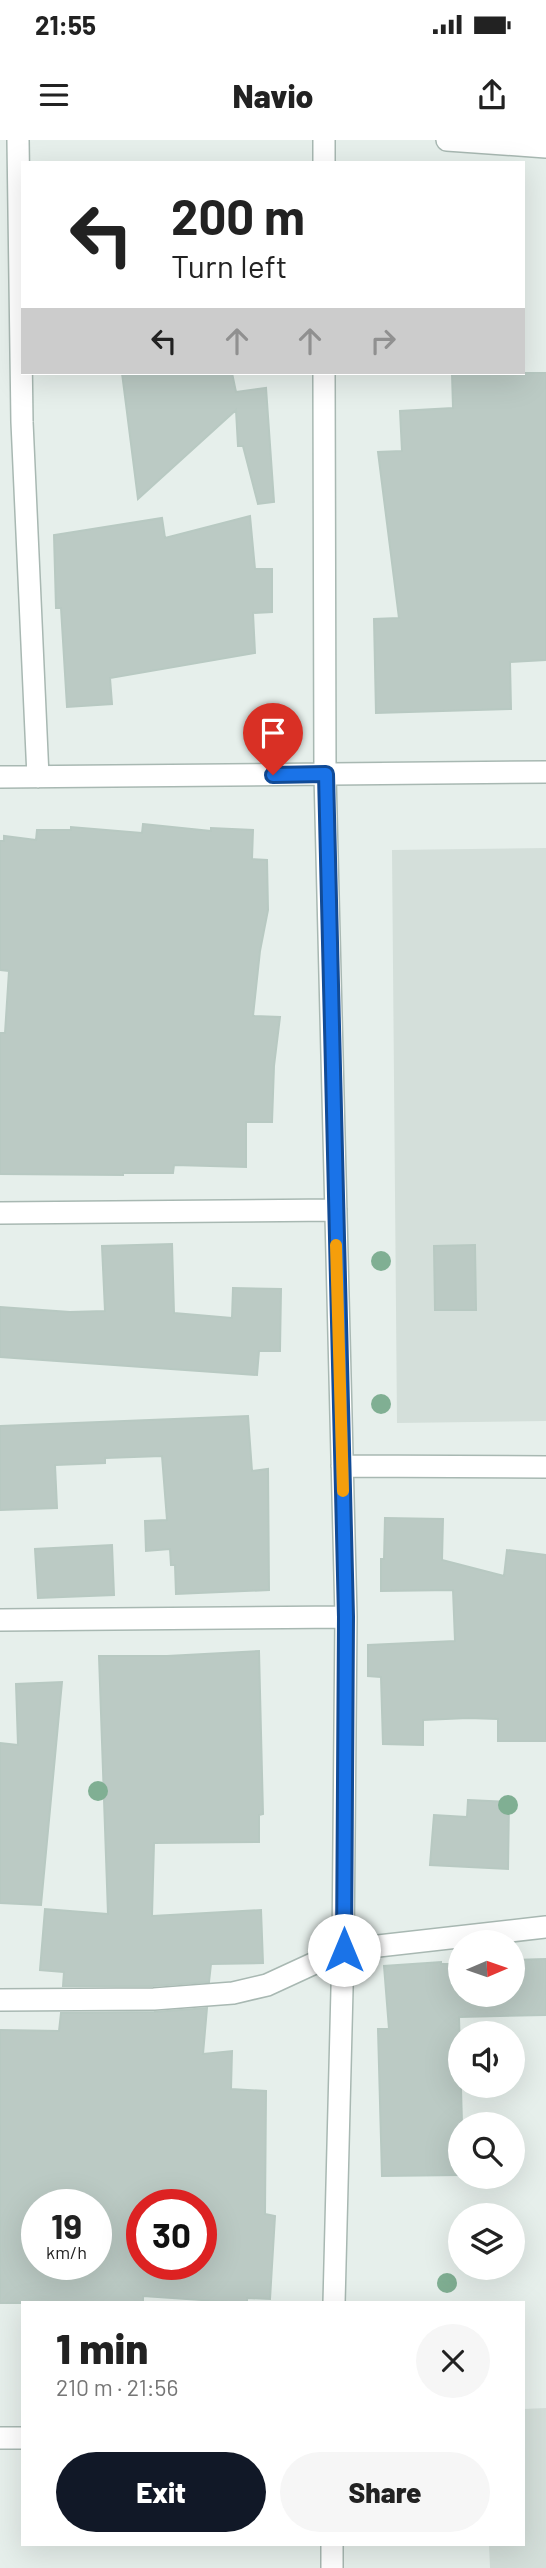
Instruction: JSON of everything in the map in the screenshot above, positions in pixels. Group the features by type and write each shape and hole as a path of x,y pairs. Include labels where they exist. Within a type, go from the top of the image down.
{"street":[{"path":"18,140 21,352"},
{"path":"324,140 324,161"},
{"path":"447,140 546,148"},
{"path":"21,375 38,777"},
{"path":"324,375 326,774 346,1617 344,1950 334,2301"},
{"path":"0,777 546,772"},
{"path":"0,1213 335,1210"},
{"path":"342,1466 546,1467"},
{"path":"0,1620 346,1617"},
{"path":"0,2000 154,1999 233,1993 267,1985 344,1950 546,1927"},
{"path":"0,2438 21,2438"},
{"path":"332,2546 332,2568"}],"shaded area":[{"path":"546,848 546,1421 397,1423 392,850"},
{"path":"546,2408 546,2568 490,2568 489,2546 525,2546 525,2409"}],"building":[{"path":"546,373 546,660 510,662 511,709 376,713 374,619 399,618 378,452 402,451 400,411 453,408 452,375"},
{"path":"122,375 232,375 236,392 266,388 274,502 258,504 243,446 238,446 236,410 138,499"},
{"path":"250,516 255,569 272,569 272,612 253,613 255,653 110,678 112,704 67,707 61,608 56,608 54,535 162,518 165,538"},
{"path":"143,824 211,831 211,828 253,830 252,859 267,860 268,910 260,951 253,1016 280,1017 274,1066 272,1122 246,1122 246,1167 174,1165 173,1173 123,1175 0,1174 0,1033 5,1033 9,971 0,970 0,841 4,841 4,836 36,840 37,830 71,830 71,827 142,833"},
{"path":"172,1244 174,1313 232,1318 233,1288 281,1289 280,1351 259,1351 257,1375 0,1357 0,1307 70,1312 105,1311 102,1246"},
{"path":"475,1245 476,1310 435,1310 434,1246"},
{"path":"248,1416 252,1471 268,1469 269,1590 176,1594 175,1565 171,1565 170,1549 146,1551 145,1521 167,1520 162,1456 105,1458 105,1463 55,1465 57,1508 0,1510 0,1426"},
{"path":"385,1518 443,1519 442,1560 504,1576 507,1550 546,1555 546,1741 498,1741 498,1719 468,1718 423,1720 423,1745 383,1744 381,1677 368,1676 368,1645 455,1641 453,1590 381,1591"},
{"path":"112,1545 114,1595 38,1598 35,1549"},
{"path":"259,1651 263,1814 259,1815 259,1842 154,1843 152,1916 261,1910 263,1963 211,1964 209,1982 153,1986 63,1986 64,1972 40,1970 45,1909 108,1914 99,1656 167,1656"},
{"path":"62,1682 41,1905 0,1903 0,1743 18,1745 16,1684"},
{"path":"468,1800 509,1802 508,1869 430,1865 434,1815 467,1817"},
{"path":"546,1959 546,2015 459,2017 459,2021 448,2021 448,2098 461,2098 462,2112 448,2112 448,2175 382,2176 378,2029 389,2029 384,1966 441,1962 448,1964 448,2007 525,2007 525,1960"},
{"path":"207,2008 203,2054 232,2051 231,2089 266,2091 265,2214 275,2216 270,2299 216,2301 143,2296 143,2301 0,2303 0,2030 59,2031 61,2013 154,2012"}],"slow traffic":[{"path":"336,1245 343,1491"}],"route":[{"path":"273,775 326,774 346,1617 344,1950"}]}
